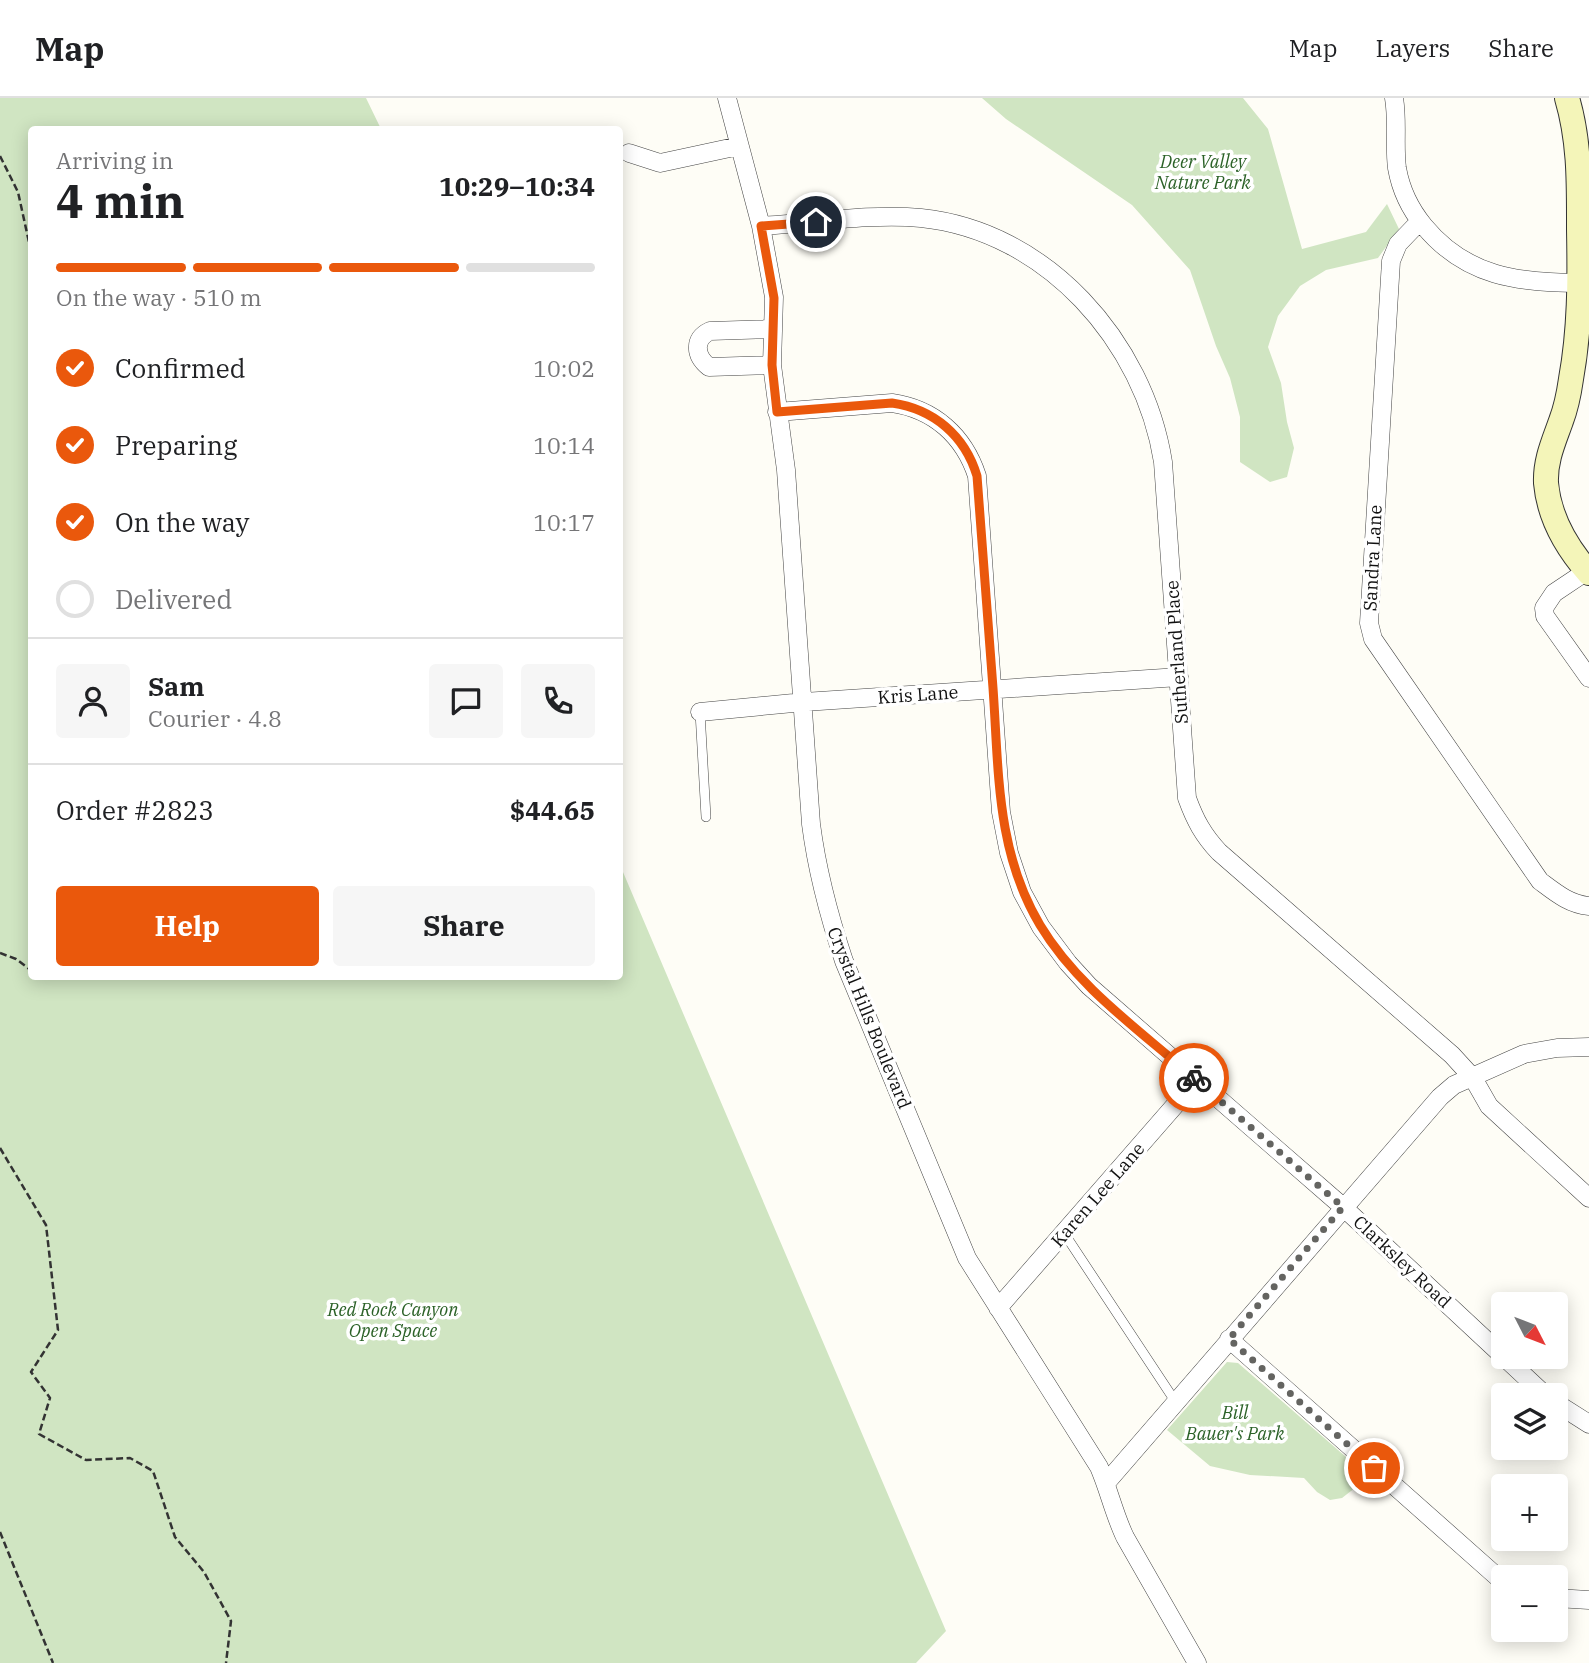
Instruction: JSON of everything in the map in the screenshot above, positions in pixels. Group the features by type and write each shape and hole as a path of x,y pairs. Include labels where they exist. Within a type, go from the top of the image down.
{"street":[{"name":"Crystal Hills Boulevard","path":"727,98 761,226 774,298 772,365 786,470 811,824 816,861 832,925 967,1258 1085,1444 1106,1483 1115,1516 1125,1537 1197,1663"},
{"path":"1394,98 1397,168 1409,205 1442,246 1470,265 1486,272 1525,281 1581,283"},
{"path":"1567,98 1579,152 1580,312 1572,379 1562,419 1550,451 1546,481 1550,504 1560,532 1588,572 1554,593 1544,608 1545,616 1589,678"},
{"path":"629,153 660,163 739,146"},
{"name":"Sutherland Place","path":"761,226 898,217 923,218 964,227 1007,243 1036,262 1085,302 1105,325 1124,352 1150,405 1159,433 1164,462 1187,798 1203,836 1452,1055 1472,1078 1489,1106 1589,1198"},
{"name":"Sandra Lane","path":"1420,221 1398,244 1391,261 1370,631 1540,881 1576,905 1589,906"},
{"path":"772,365 709,367 698,354 698,342 710,331 774,329"},
{"name":"Clarksley Road","path":"777,412 892,403 905,405 931,415 944,424 965,447 977,476 1001,811 1009,853 1022,892 1041,927 1082,978 1343,1207 1491,1345"},
{"name":"Kris Lane","path":"700,712 804,702 1179,677"},
{"path":"1106,1483 1440,1097 1454,1085 1524,1054 1557,1048 1589,1047"},
{"name":"Karen Lee Lane","path":"998,1308 1197,1080"},
{"path":"1229,1339 1491,1571"},
{"name":"Clarksley Road","path":"1517,1369 1532,1383"},
{"path":"1568,1411 1589,1424"},
{"path":"1568,1599 1589,1600"}],"lane":[{"path":"700,712 706,817"},
{"path":"1064,1234 1175,1401"}],"path":[{"path":"0,156 18,192 28,238"},
{"path":"0,953 16,959 28,968"},
{"path":"0,1148 46,1225 58,1330 31,1372 50,1398 39,1434 86,1460 130,1458 153,1471 175,1537 204,1572 231,1621 226,1663"},
{"path":"0,1532 53,1663"}],"green space":[{"name":"Red Rock Canyon Open Space","path":"0,98 366,98 380,126 28,126 28,980 623,980 623,872 946,1631 916,1663 0,1663"},
{"name":"Deer Valley Nature Park","path":"982,98 1243,98 1268,129 1302,249 1366,232 1387,204 1399,229 1378,258 1326,270 1300,286 1278,316 1268,347 1281,383 1294,448 1287,477 1270,482 1240,462 1240,417 1230,378 1190,270 1132,205 1006,119"},
{"name":"Bill Bauer's Park","path":"1227,1362 1238,1363 1369,1477 1342,1498 1330,1500 1317,1492 1304,1478 1250,1475 1210,1466 1167,1430"}],"way so far":[{"path":"1194,1078 1343,1207 1229,1339 1374,1468"}],"route":[{"path":"816,222 761,226 774,298 772,365 777,412 892,403 905,405 919,409 944,424 965,447 977,476 1001,811 1014,873 1041,927 1088,986 1194,1078"}]}
